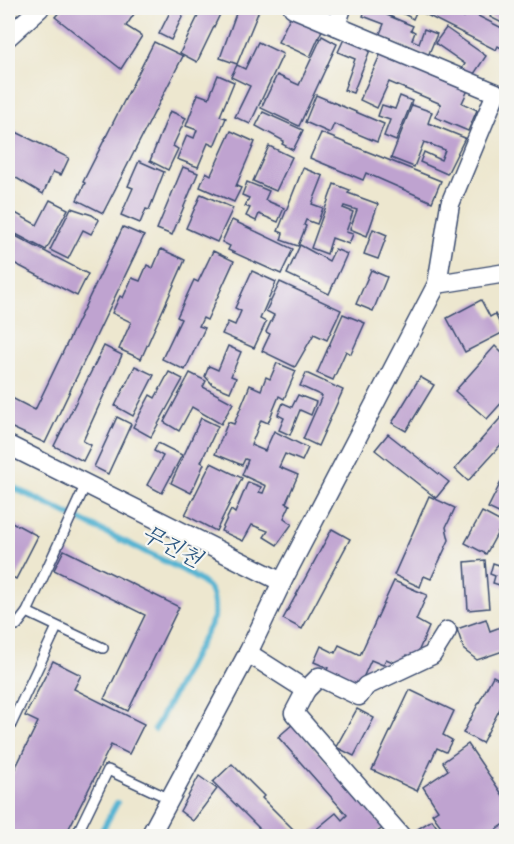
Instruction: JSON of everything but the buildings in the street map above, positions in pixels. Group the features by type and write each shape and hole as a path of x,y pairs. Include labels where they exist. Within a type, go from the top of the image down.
{"street":[{"path":"8,37 40,8"},
{"path":"150,837 248,653 282,582 437,284 450,204 496,93 293,8"},
{"path":"336,26 342,8"},
{"path":"437,284 504,270"},
{"path":"8,444 282,582"},
{"path":"401,837 294,713 306,690 320,677 359,696 366,686 432,656 447,631"},
{"path":"248,653 306,690"}],"lane":[{"path":"8,625 16,625 27,612 86,484"},
{"path":"27,612 103,648"},
{"path":"8,731 57,627"},
{"path":"76,837 108,770 170,799"}],"waterway":[{"name":"무진천","path":"8,485 183,570 209,588 214,599 214,618 155,729"},
{"name":"무진천","path":"99,836 117,803"}]}
